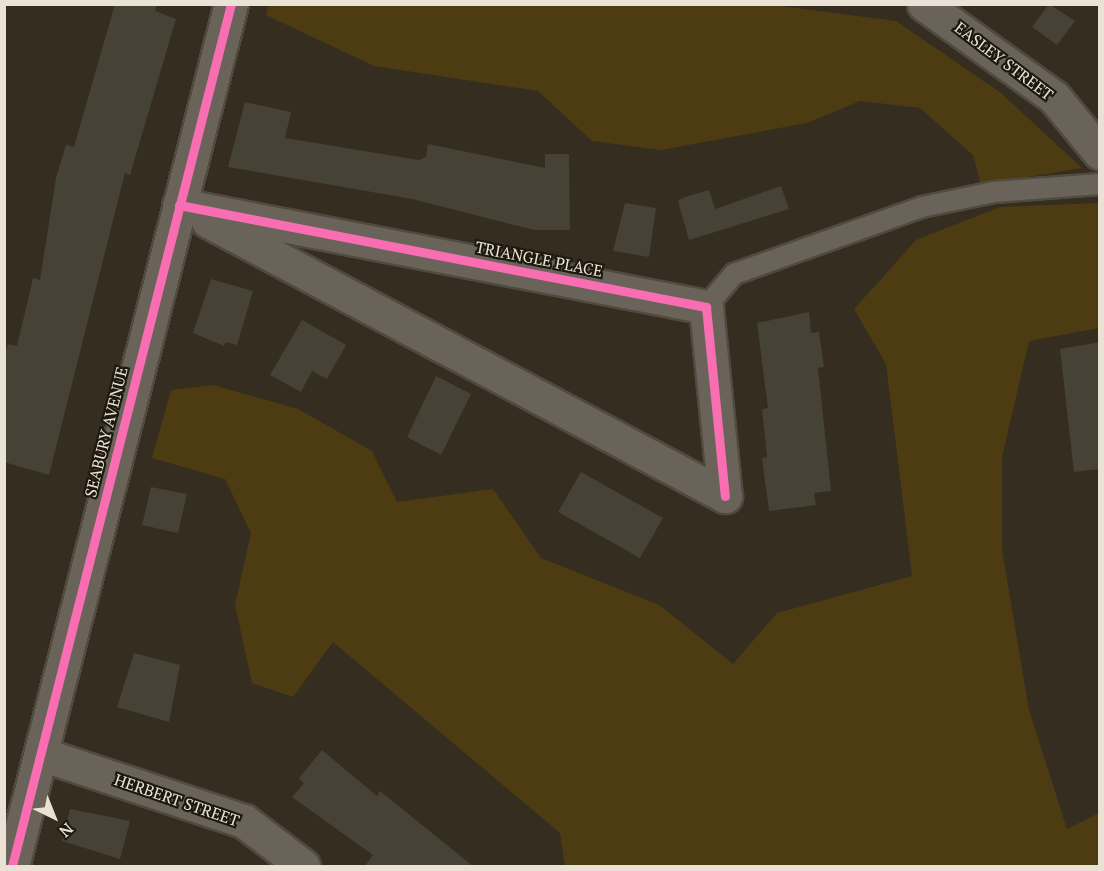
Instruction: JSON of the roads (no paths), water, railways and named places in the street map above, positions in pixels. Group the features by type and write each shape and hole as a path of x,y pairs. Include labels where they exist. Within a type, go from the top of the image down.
{"street":[{"name":"SEABURY AVENUE","path":"12,867 231,4"},
{"name":"EASLEY STREET","path":"924,4 1054,97 1100,153"},
{"path":"179,206 725,495 706,307"},
{"name":"TRIANGLE PLACE","path":"179,206 706,307"},
{"name":"HERBERT STREET","path":"41,754 244,821 303,867"}],"lane":[{"path":"706,307 734,274 922,207 994,192 1100,184"}]}
